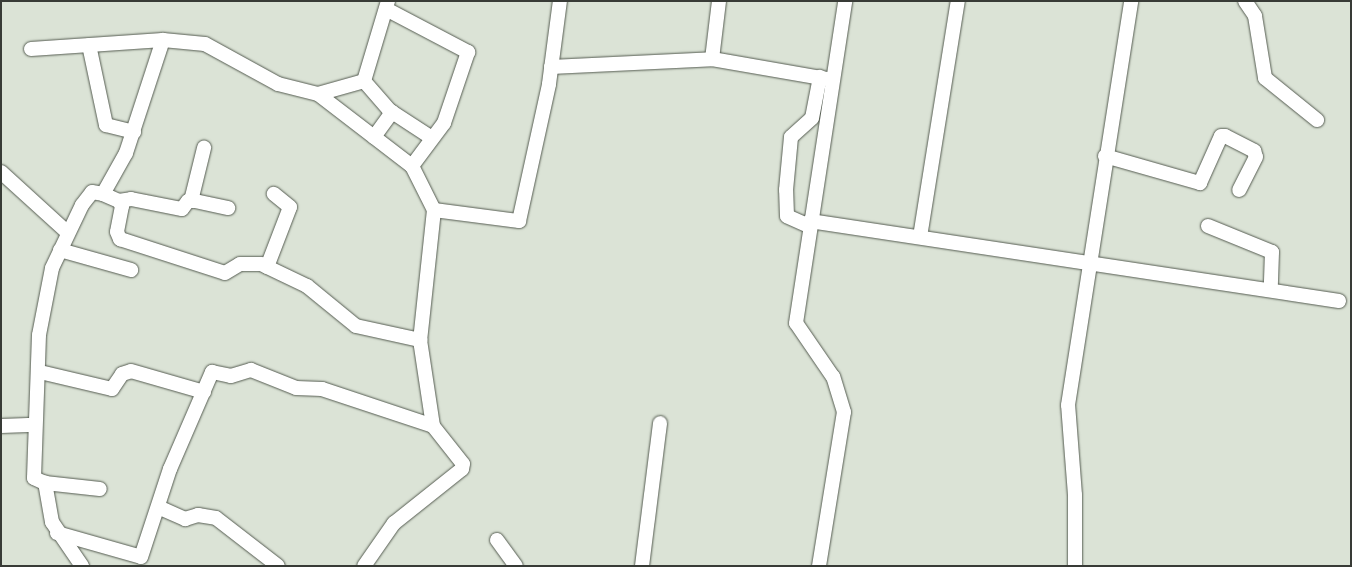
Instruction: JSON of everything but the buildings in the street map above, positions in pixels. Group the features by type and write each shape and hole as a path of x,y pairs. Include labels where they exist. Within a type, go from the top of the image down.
{"street":[{"path":"434,210 519,221 551,67 560,1"},
{"path":"712,59 719,1"},
{"path":"845,1 826,79 812,118 791,137 786,190 787,216 810,224 920,237 1088,261 1339,301"},
{"path":"920,237 958,1"},
{"path":"1075,566 1075,495 1068,405 1088,261 1131,1"},
{"path":"1245,1 1255,16 1265,78 1317,120"},
{"path":"364,81 387,5 468,52 444,123 412,166"},
{"path":"103,194 134,132 163,40"},
{"path":"31,49 163,40 205,44 278,84 318,94 412,166 434,210 420,340 432,426 463,464 462,469 394,523 364,566"},
{"path":"90,45 106,125 134,132"},
{"path":"551,67 712,59 826,79"},
{"path":"819,566 844,412 832,377 796,323 810,224 826,79"},
{"path":"318,94 364,81"},
{"path":"364,81 392,112 432,138"},
{"path":"374,137 392,112"},
{"path":"1105,156 1200,183 1221,136 1225,136 1254,151 1256,157 1239,190"},
{"path":"100,489 45,483 34,478 35,426 40,372 39,335 52,268 67,232 92,192 103,194 119,201 131,199 182,209 190,201 204,148"},
{"path":"1,172 67,232"},
{"path":"267,267 290,207 274,194"},
{"path":"119,201 120,239 225,272 252,262 267,267 307,286 356,326 420,340"},
{"path":"190,201 228,208"},
{"path":"1208,226 1272,252 1271,290"},
{"path":"60,250 131,270"},
{"path":"57,533 141,557 158,507 212,372 231,376 251,370 296,388 322,389 432,426"},
{"path":"40,372 112,390 122,374 131,371 204,392"},
{"path":"642,566 660,423"},
{"path":"1,426 35,426"},
{"path":"45,483 57,533 82,566"},
{"path":"158,507 185,520 198,515 216,518 278,566"},
{"path":"497,540 516,566"}]}
